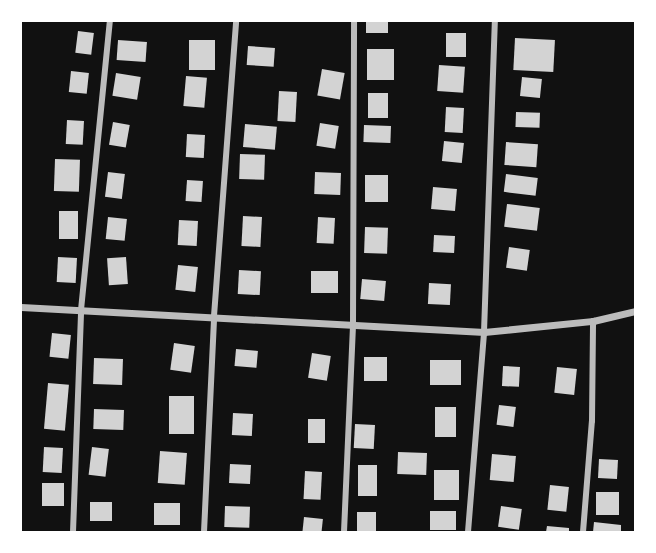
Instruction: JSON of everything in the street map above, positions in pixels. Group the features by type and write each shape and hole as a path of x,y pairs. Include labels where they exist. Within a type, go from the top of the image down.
{"street":[{"path":"73,532 81,310 110,21"},
{"path":"204,532 214,316 236,21"},
{"path":"344,532 353,324 354,21"},
{"path":"468,532 484,332 495,21"},
{"path":"21,307 484,332 593,321 635,311"},
{"path":"583,532 592,421 593,321"}],"building":[{"path":"366,21 388,21 388,33 366,33"},
{"path":"78,31 94,33 91,55 75,53"},
{"path":"446,33 466,33 466,57 446,57"},
{"path":"515,38 555,40 553,72 513,70"},
{"path":"118,40 147,42 146,62 117,60"},
{"path":"189,40 215,40 215,70 189,70"},
{"path":"248,46 275,48 274,67 247,65"},
{"path":"367,49 394,49 394,80 367,80"},
{"path":"439,65 465,67 463,93 437,91"},
{"path":"322,69 345,73 340,100 317,96"},
{"path":"71,71 89,73 87,94 69,92"},
{"path":"116,73 141,77 137,100 112,96"},
{"path":"186,76 207,78 204,108 183,106"},
{"path":"522,77 542,79 540,98 520,96"},
{"path":"279,91 297,92 295,122 277,121"},
{"path":"368,93 388,93 388,118 368,118"},
{"path":"446,107 464,108 463,133 445,132"},
{"path":"516,112 540,113 539,128 515,127"},
{"path":"67,120 84,121 83,145 66,144"},
{"path":"113,122 130,125 126,148 109,145"},
{"path":"320,123 339,126 335,149 316,146"},
{"path":"245,124 277,127 275,150 243,147"},
{"path":"364,125 391,126 390,143 363,142"},
{"path":"187,134 205,135 204,158 186,157"},
{"path":"444,141 464,143 462,163 442,161"},
{"path":"506,142 538,144 536,167 504,165"},
{"path":"240,154 265,155 264,180 239,179"},
{"path":"55,159 80,160 79,192 54,191"},
{"path":"108,172 125,174 122,199 105,197"},
{"path":"315,172 341,173 340,195 314,194"},
{"path":"506,174 538,178 536,196 504,192"},
{"path":"365,175 388,175 388,202 365,202"},
{"path":"187,180 203,181 201,202 186,201"},
{"path":"433,187 457,189 455,211 431,209"},
{"path":"507,204 540,208 537,231 504,227"},
{"path":"59,211 78,211 78,239 59,239"},
{"path":"243,216 262,217 260,247 241,246"},
{"path":"108,217 127,219 125,241 106,239"},
{"path":"318,217 335,218 334,244 317,243"},
{"path":"179,220 198,221 197,246 178,245"},
{"path":"365,227 388,228 387,254 364,253"},
{"path":"434,235 455,236 454,253 433,252"},
{"path":"509,247 530,250 527,271 506,268"},
{"path":"58,257 77,258 76,283 57,282"},
{"path":"126,257 128,284 109,285 107,258"},
{"path":"178,265 198,267 195,292 175,290"},
{"path":"239,270 261,271 260,295 238,294"},
{"path":"311,271 338,271 338,293 311,293"},
{"path":"362,279 386,281 384,301 360,299"},
{"path":"429,283 451,284 450,305 428,304"},
{"path":"52,333 71,335 68,359 49,357"},
{"path":"174,343 195,346 191,373 170,370"},
{"path":"236,349 258,351 256,368 235,366"},
{"path":"312,353 331,356 327,381 308,378"},
{"path":"364,357 387,357 387,381 364,381"},
{"path":"94,358 123,359 122,385 93,384"},
{"path":"430,360 461,360 461,385 430,385"},
{"path":"503,366 520,367 519,387 502,386"},
{"path":"557,367 577,369 574,395 554,393"},
{"path":"48,383 69,385 65,431 44,429"},
{"path":"169,396 194,396 194,434 169,434"},
{"path":"499,405 516,407 513,427 497,425"},
{"path":"435,407 456,407 456,437 435,437"},
{"path":"94,409 124,410 123,430 93,429"},
{"path":"233,413 253,414 252,436 232,435"},
{"path":"308,419 325,419 325,443 308,443"},
{"path":"355,424 375,425 374,449 354,448"},
{"path":"44,447 63,448 62,473 43,472"},
{"path":"92,447 109,449 105,477 89,475"},
{"path":"160,451 187,453 185,485 158,483"},
{"path":"398,452 427,453 426,475 397,474"},
{"path":"492,454 516,456 514,482 490,480"},
{"path":"599,459 618,460 617,479 598,478"},
{"path":"230,464 251,465 250,484 229,483"},
{"path":"358,465 377,465 377,496 358,496"},
{"path":"434,470 459,470 459,500 434,500"},
{"path":"305,471 322,472 321,500 304,499"},
{"path":"42,483 64,483 64,506 42,506"},
{"path":"550,485 569,487 566,512 547,510"},
{"path":"596,492 619,492 619,515 596,515"},
{"path":"90,502 112,502 112,521 90,521"},
{"path":"154,503 180,503 180,525 154,525"},
{"path":"225,506 250,507 249,528 224,527"},
{"path":"501,506 522,509 519,530 498,527"},
{"path":"430,511 456,511 456,530 430,530"},
{"path":"357,512 376,512 376,532 357,532"},
{"path":"304,517 323,519 322,532 302,532"},
{"path":"594,522 621,525 621,532 593,532"},
{"path":"547,526 569,528 569,532 546,532"}]}
